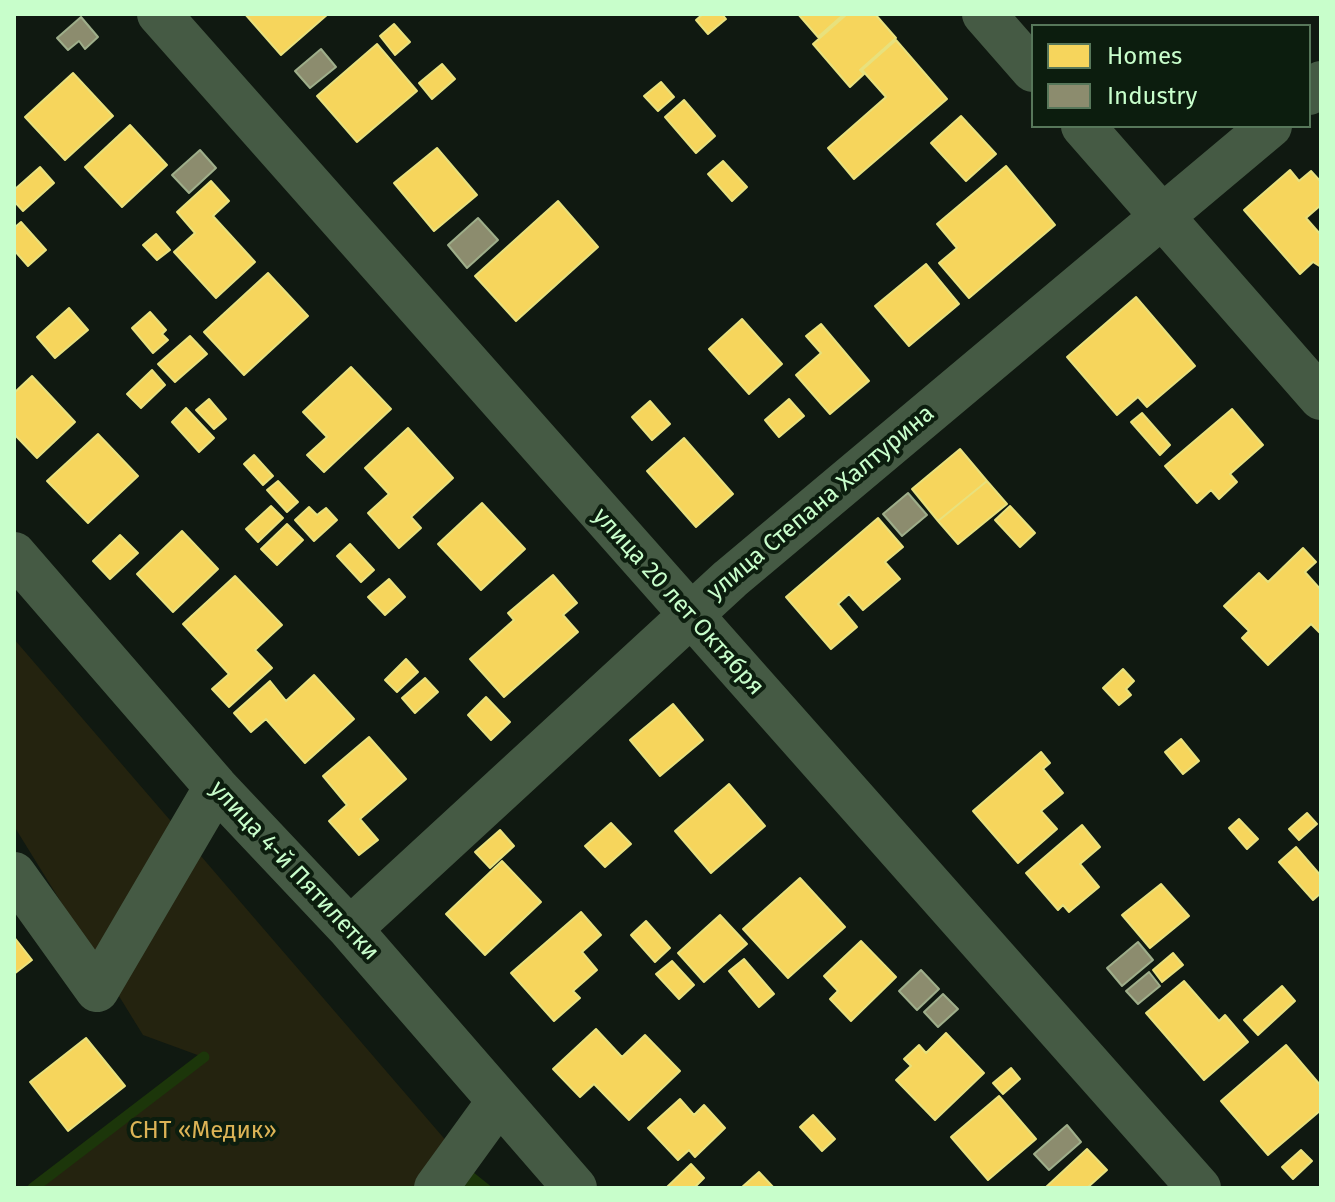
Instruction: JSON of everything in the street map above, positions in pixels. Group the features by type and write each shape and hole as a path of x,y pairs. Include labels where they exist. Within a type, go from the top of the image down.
{"street":[{"name":"улица 20 лет Октября","path":"159,14 1199,1188"},
{"path":"984,14 1031,68"},
{"path":"1085,128 1321,398"},
{"name":"улица Степана Халтурина","path":"350,929 690,615 1268,128"},
{"name":"улица 4-й Пятилетки","path":"14,554 216,787 350,929 575,1188"},
{"path":"14,874 97,990 216,787"},
{"path":"436,1188 499,1101"}],"green space":[{"name":"СНТ «Медик»","path":"14,639 473,1172 448,1188 33,1188 203,1057 143,1035 14,826"}],"shaded area":[{"path":"473,1172 493,1188 448,1188"}],"building: Homes":[{"path":"245,14 328,14 281,55"},
{"path":"703,14 722,14 726,19 708,34 696,20"},
{"path":"798,14 844,14 818,37"},
{"path":"847,14 875,14 896,38 860,70 864,74 850,87 813,44"},
{"path":"394,24 410,42 395,55 380,36"},
{"path":"896,40 947,99 854,179 828,148 886,97 862,70"},
{"path":"377,44 417,91 357,142 317,96"},
{"path":"442,64 455,79 432,99 419,83"},
{"path":"73,73 113,116 65,160 25,117"},
{"path":"661,82 674,97 658,111 644,96"},
{"path":"684,100 715,136 696,153 665,117"},
{"path":"961,116 996,154 966,181 931,143"},
{"path":"130,125 167,165 122,207 85,167"},
{"path":"437,148 477,195 434,231 394,183"},
{"path":"723,161 747,187 732,201 708,174"},
{"path":"1006,166 1055,225 969,298 939,263 957,248 937,224"},
{"path":"40,167 54,183 23,211 14,201 14,190"},
{"path":"1290,170 1299,181 1311,171 1321,182 1321,205 1306,218 1321,235 1321,267 1313,262 1300,274 1244,210"},
{"path":"211,181 229,201 213,216 255,262 216,298 174,252 195,233 177,212"},
{"path":"558,201 598,247 516,321 475,276"},
{"path":"21,222 46,250 28,266 14,250 14,228"},
{"path":"156,234 170,250 157,260 143,245"},
{"path":"926,264 959,304 909,346 875,306"},
{"path":"268,273 308,316 244,375 204,332"},
{"path":"1136,297 1195,366 1147,407 1138,397 1117,415 1067,357"},
{"path":"69,308 88,330 55,358 37,337"},
{"path":"150,312 166,330 162,334 168,340 153,353 132,328"},
{"path":"742,319 782,364 749,394 709,349"},
{"path":"821,324 869,381 830,414 796,375 821,353 806,336"},
{"path":"190,336 207,354 175,382 158,364"},
{"path":"351,367 391,409 324,472 307,455 327,437 303,412"},
{"path":"152,370 165,385 141,408 127,394"},
{"path":"32,376 75,422 37,458 14,434 14,393"},
{"path":"209,399 226,419 214,429 196,410"},
{"path":"789,399 804,416 779,437 765,420"},
{"path":"650,401 670,424 652,440 632,417"},
{"path":"186,408 214,438 199,452 172,422"},
{"path":"1232,409 1263,445 1230,474 1237,482 1219,499 1211,490 1197,503 1165,466"},
{"path":"1142,413 1170,445 1160,455 1131,422"},
{"path":"408,428 453,478 411,517 421,528 399,548 368,513 389,494 365,468"},
{"path":"98,434 138,476 88,523 47,481"},
{"path":"684,438 733,494 696,527 647,471"},
{"path":"960,449 987,481 938,521 912,489"},
{"path":"254,455 273,476 263,485 244,464"},
{"path":"278,481 298,502 287,512 267,490"},
{"path":"987,481 1007,504 958,544 938,521"},
{"path":"482,503 525,549 481,590 438,544"},
{"path":"271,506 283,518 258,542 246,529"},
{"path":"1010,506 1035,533 1020,547 995,520"},
{"path":"309,507 317,515 326,508 337,520 314,541 295,520"},
{"path":"878,518 903,547 885,562 900,579 863,610 849,594 838,604 857,627 831,649 786,597"},
{"path":"287,524 303,540 277,565 261,549"},
{"path":"182,531 218,569 173,612 137,574"},
{"path":"120,535 138,553 110,579 93,561"},
{"path":"350,544 374,570 361,582 337,556"},
{"path":"1303,548 1316,562 1305,572 1321,590 1321,634 1311,624 1268,665 1242,638 1249,631 1224,606 1259,573 1268,582"},
{"path":"553,575 577,603 563,615 578,632 504,697 470,659 514,620 508,613"},
{"path":"235,576 282,625 255,650 272,668 229,707 212,689 229,674 183,624"},
{"path":"389,579 405,597 385,615 368,597"},
{"path":"406,659 418,672 397,692 385,680"},
{"path":"1123,669 1134,681 1126,689 1131,695 1119,705 1103,688"},
{"path":"314,675 354,719 305,763 266,719 251,732 234,713 270,681 286,701"},
{"path":"425,678 438,692 415,713 402,698"},
{"path":"486,697 510,722 491,740 468,715"},
{"path":"673,704 703,740 660,776 630,740"},
{"path":"369,737 406,779 360,819 378,840 359,855 329,821 347,805 323,776"},
{"path":"1181,739 1199,761 1183,774 1165,752"},
{"path":"1041,752 1050,763 1043,769 1063,793 1041,811 1057,829 1018,863 973,811"},
{"path":"729,784 765,826 711,873 675,831"},
{"path":"1307,813 1317,824 1299,840 1289,829"},
{"path":"1239,819 1258,839 1247,849 1229,828"},
{"path":"611,823 631,844 605,867 585,846"},
{"path":"1082,825 1100,847 1080,864 1099,887 1069,912 1063,905 1058,910 1026,873"},
{"path":"500,830 514,846 490,868 475,852"},
{"path":"1296,847 1321,876 1321,893 1313,900 1279,862"},
{"path":"502,861 541,902 485,955 446,914"},
{"path":"800,878 845,927 788,978 743,929"},
{"path":"1161,884 1189,916 1150,948 1122,915"},
{"path":"581,912 601,935 582,952 597,970 573,991 580,998 554,1021 511,973"},
{"path":"720,915 747,944 704,982 678,953"},
{"path":"646,921 670,948 655,962 631,935"},
{"path":"14,937 32,960 14,974"},
{"path":"861,941 896,977 851,1021 830,999 838,991 824,976"},
{"path":"1173,953 1183,965 1162,982 1153,970"},
{"path":"744,959 774,994 759,1007 729,971"},
{"path":"672,961 694,985 679,999 656,974"},
{"path":"1184,981 1219,1021 1225,1015 1248,1042 1204,1080 1146,1013"},
{"path":"1282,986 1295,1001 1258,1035 1244,1020"},
{"path":"596,1029 622,1057 645,1035 680,1071 629,1120 594,1084 580,1097 553,1069"},
{"path":"946,1033 984,1073 935,1120 896,1080 911,1066 904,1059 919,1045 926,1053"},
{"path":"86,1038 125,1086 68,1131 30,1082"},
{"path":"1286,1045 1321,1086 1321,1110 1268,1155 1221,1101"},
{"path":"1011,1068 1020,1079 1003,1094 993,1083"},
{"path":"999,1096 1036,1139 988,1180 951,1137"},
{"path":"680,1099 694,1115 704,1105 725,1128 695,1157 689,1150 678,1160 648,1128"},
{"path":"813,1115 835,1139 822,1151 800,1127"},
{"path":"1087,1149 1107,1170 1087,1188 1045,1188"},
{"path":"1301,1150 1312,1161 1293,1179 1282,1167"},
{"path":"691,1164 704,1178 694,1188 666,1188"},
{"path":"759,1172 774,1188 741,1188"}],"building: Industry":[{"path":"81,17 98,37 85,49 79,41 68,50 57,38"},
{"path":"321,49 336,67 310,88 295,71"},
{"path":"200,150 216,168 189,193 172,175"},
{"path":"478,218 498,240 467,268 448,245"},
{"path":"908,493 927,515 902,536 883,514"},
{"path":"1138,942 1153,960 1122,986 1107,968"},
{"path":"921,970 939,989 917,1010 899,991"},
{"path":"1149,972 1160,986 1138,1004 1126,991"},
{"path":"943,994 958,1009 938,1027 924,1012"},
{"path":"1067,1125 1081,1142 1049,1170 1034,1154"}],"waterway":[{"path":"33,1188 204,1057"}]}
